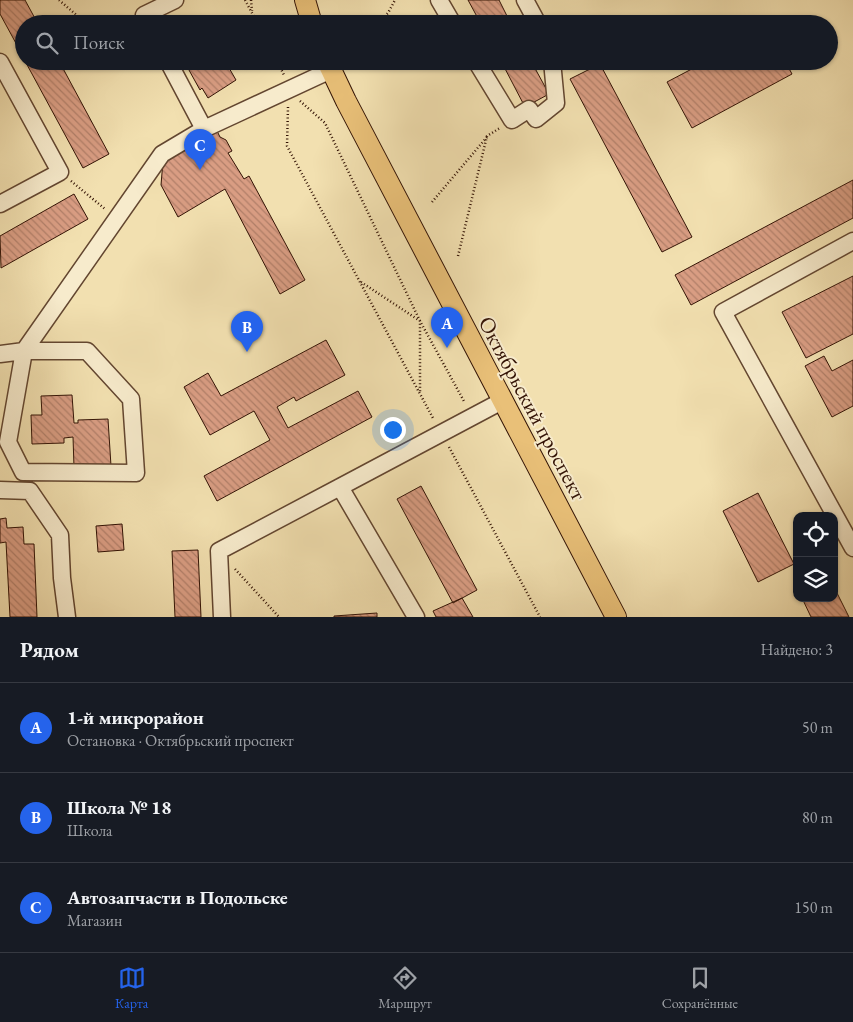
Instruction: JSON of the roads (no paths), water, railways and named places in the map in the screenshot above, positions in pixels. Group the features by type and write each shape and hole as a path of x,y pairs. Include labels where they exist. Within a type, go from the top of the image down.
{"main road":[{"path":"305,0 309,15"},
{"name":"Октябрьский проспект","path":"331,70 616,617"}],"lane":[{"path":"144,15 175,0"},
{"path":"439,0 448,15"},
{"path":"525,0 533,15"},
{"path":"0,62 60,172 0,204"},
{"path":"173,70 204,128"},
{"path":"22,472 8,442 24,351 162,154 204,128 288,91 322,70"},
{"path":"481,70 512,120 529,109 536,118 556,103 553,70"},
{"path":"853,241 723,312 853,548"},
{"path":"0,354 24,351 87,351 131,399 136,474 22,472 0,482"},
{"path":"222,617 219,552 502,401"},
{"path":"340,487 416,617"},
{"path":"0,490 30,491 60,535 62,578 67,617"}],"place":[{"name":"Автозапчасти в Подольске","path":"200,170"},
{"name":"1-й микрорайон","path":"447,348"},
{"name":"Школа № 18","path":"247,352"}]}
